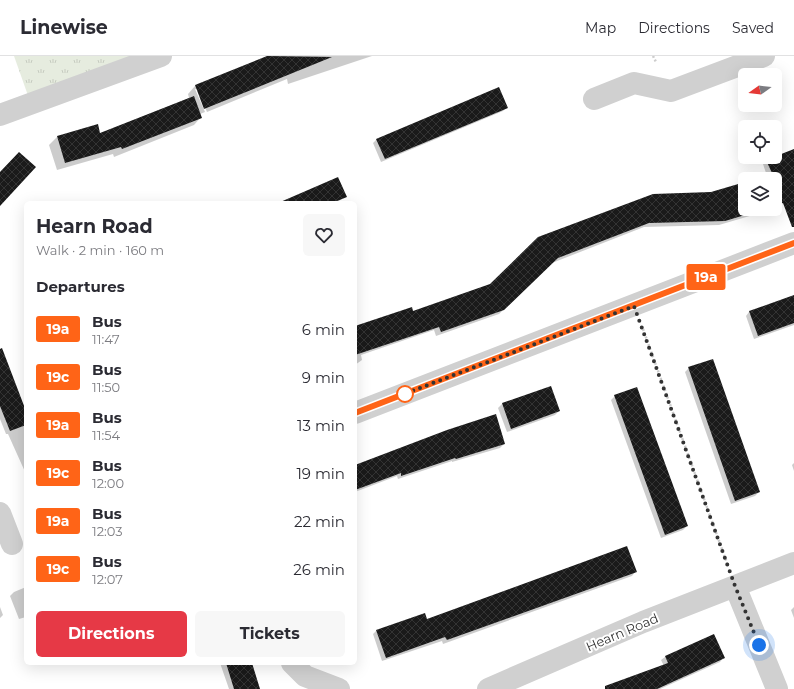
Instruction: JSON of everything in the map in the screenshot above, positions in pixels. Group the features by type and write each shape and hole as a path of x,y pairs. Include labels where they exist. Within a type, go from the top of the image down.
{"street":[{"path":"0,115 160,56"},
{"path":"594,99 634,84 671,91 764,56"},
{"path":"357,412 794,243"},
{"path":"0,513 13,544"},
{"name":"Hearn Road","path":"488,689 643,622 794,563"},
{"path":"735,586 777,689"},
{"path":"294,665 305,676 339,689"}],"path":[{"path":"634,306 735,586"}],"green space":[{"path":"14,56 161,56 31,104"}],"building":[{"path":"267,56 332,57 204,109 195,85"},
{"path":"499,87 508,108 385,159 376,139"},
{"path":"194,96 202,118 122,149 121,147 65,163 57,136 98,124 100,133"},
{"path":"794,149 794,227 792,227 782,203 782,172 772,172 768,164 782,164 782,154"},
{"path":"19,152 36,167 0,206 0,172"},
{"path":"338,177 347,197 337,201 283,201"},
{"path":"738,184 738,216 742,216 725,221 649,223 558,258 504,310 441,332 439,327 357,354 357,325 412,307 413,311 490,284 538,237 653,194 711,192"},
{"path":"794,295 794,323 758,336 749,311"},
{"path":"2,348 24,406 24,426 10,431 0,406 0,349"},
{"path":"713,359 760,492 735,501 688,367"},
{"path":"551,386 560,411 511,429 502,403"},
{"path":"637,387 688,526 665,535 614,395"},
{"path":"496,414 505,444 456,459 455,458 401,476 401,473 357,489 357,464 447,430"},
{"path":"627,546 637,572 447,640 445,637 386,658 376,630 425,613 427,619"},
{"path":"714,634 725,658 657,689 605,689 605,686 668,663 665,656"},
{"path":"227,665 253,665 260,689 234,689"}],"bus line":[{"name":"19a","path":"357,412 794,243"}],"route":[{"path":"405,394 399,396 634,306 735,586 759,645"}]}
